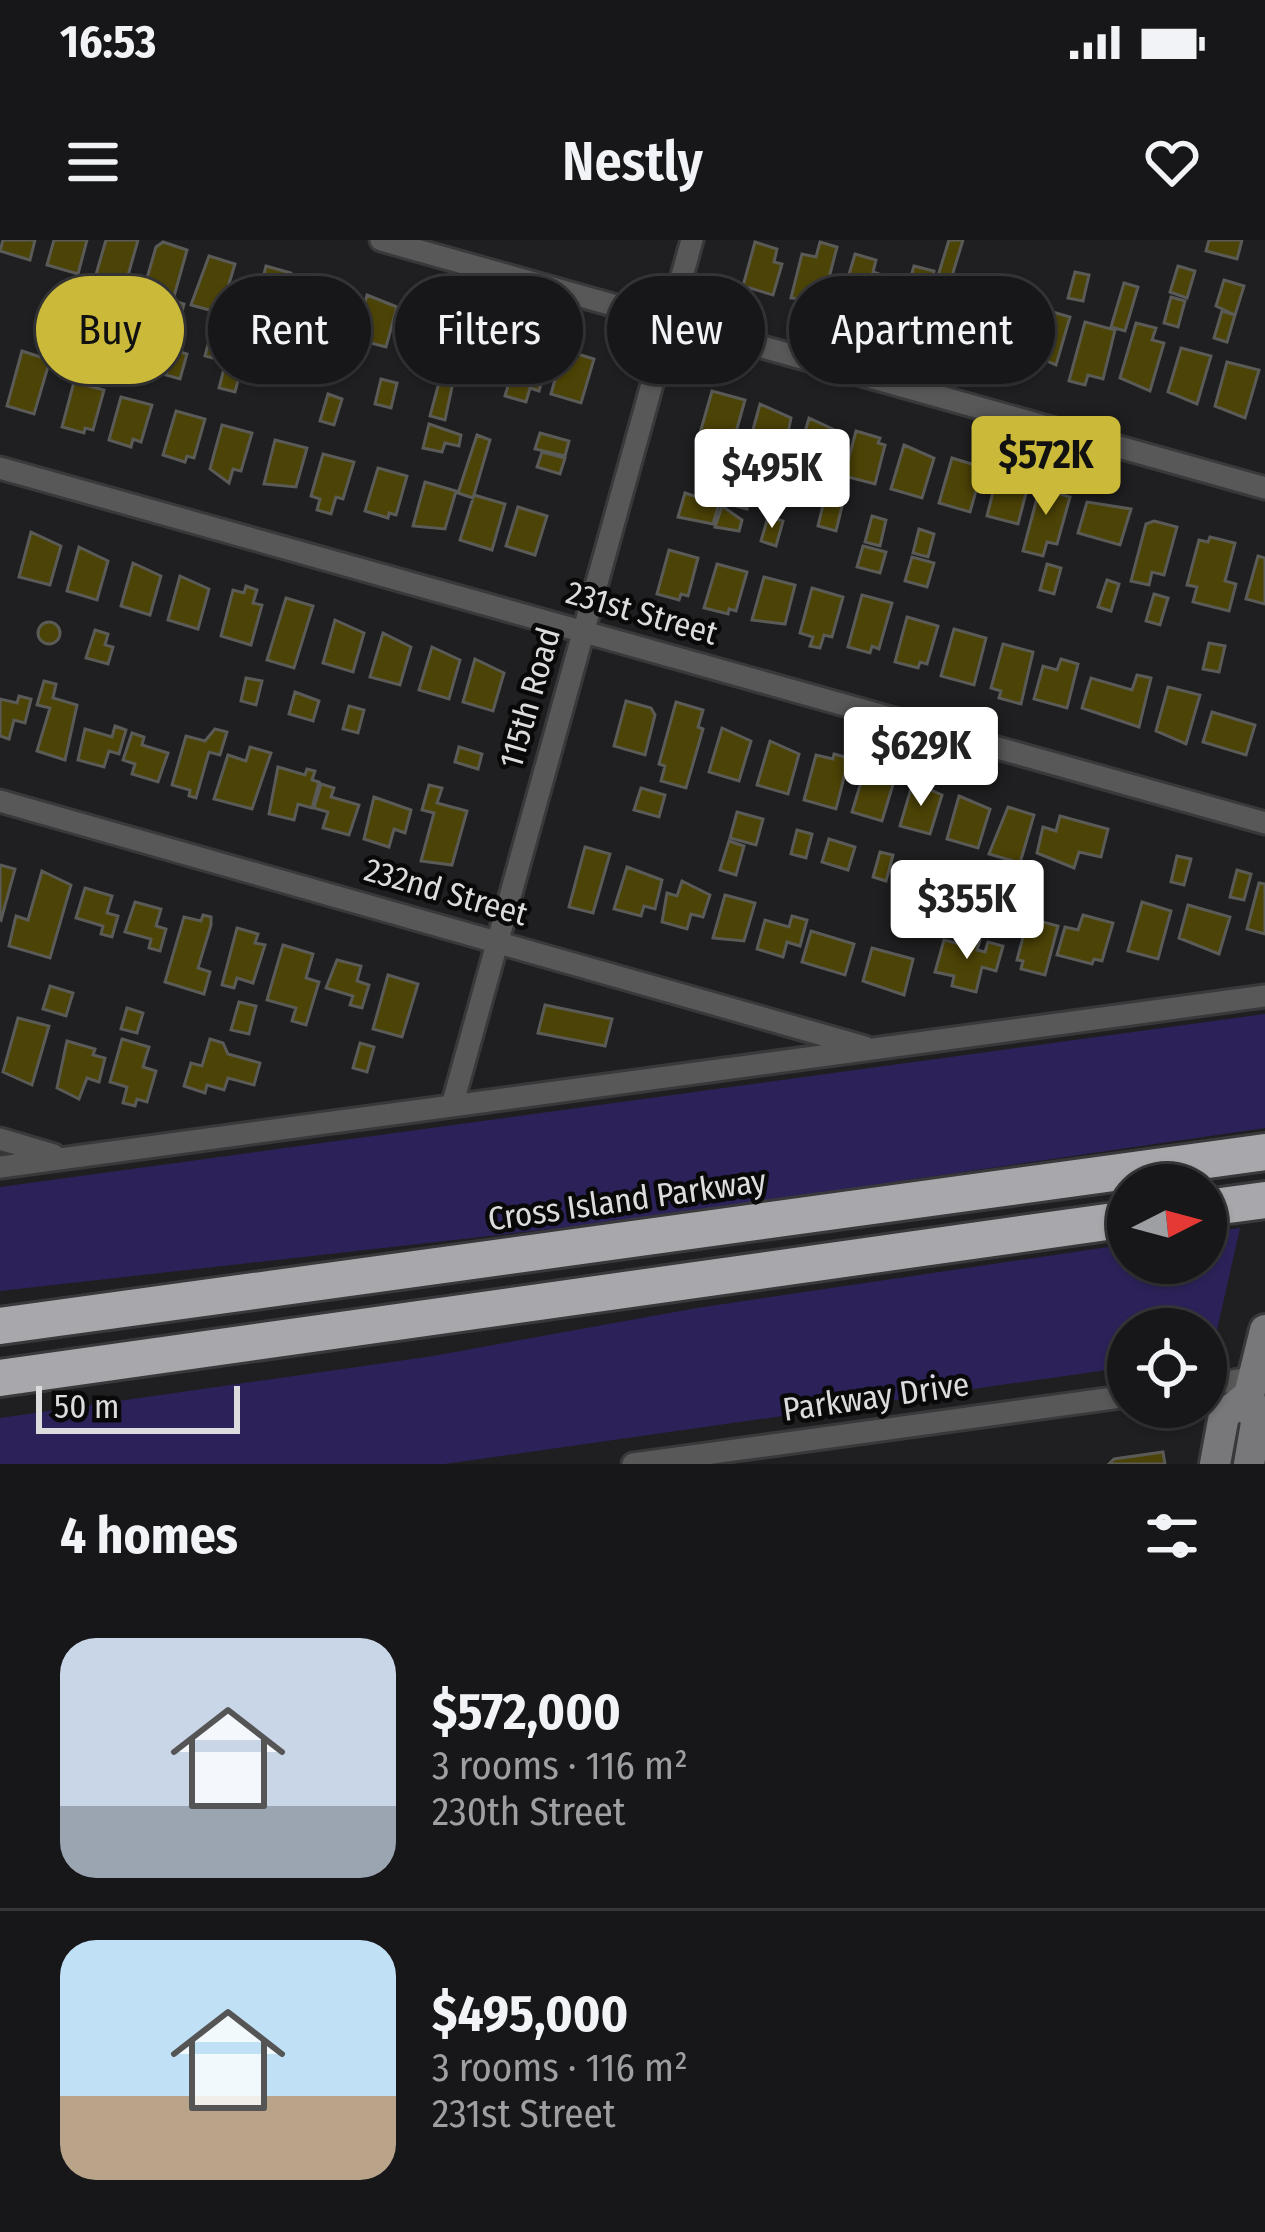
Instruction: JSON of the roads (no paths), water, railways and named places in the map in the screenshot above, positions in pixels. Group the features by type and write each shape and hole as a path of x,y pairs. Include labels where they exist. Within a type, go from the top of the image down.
{"highway":[{"name":"Cross Island Parkway","path":"0,1326 1265,1152"},
{"path":"1227,1206 1265,1200"},
{"path":"0,1378 1107,1222"},
{"path":"0,1311 160,1304"}],"main road":[{"path":"1249,1464 1256,1423 1251,1387 1263,1337"},
{"path":"1215,1464 1224,1415 1251,1387"}],"street":[{"path":"381,240 607,303"},
{"name":"115th Road","path":"682,276 692,240"},
{"path":"765,347 1265,488"},
{"name":"115th Road","path":"452,1106 652,384"},
{"name":"231st Street","path":"0,468 1265,824"},
{"name":"232nd Street","path":"0,801 874,1049"},
{"path":"0,1167 1265,996"},
{"path":"0,1139 66,1158"},
{"path":"1227,1386 1251,1387"},
{"name":"Parkway Drive","path":"633,1464 1107,1399"}]}
